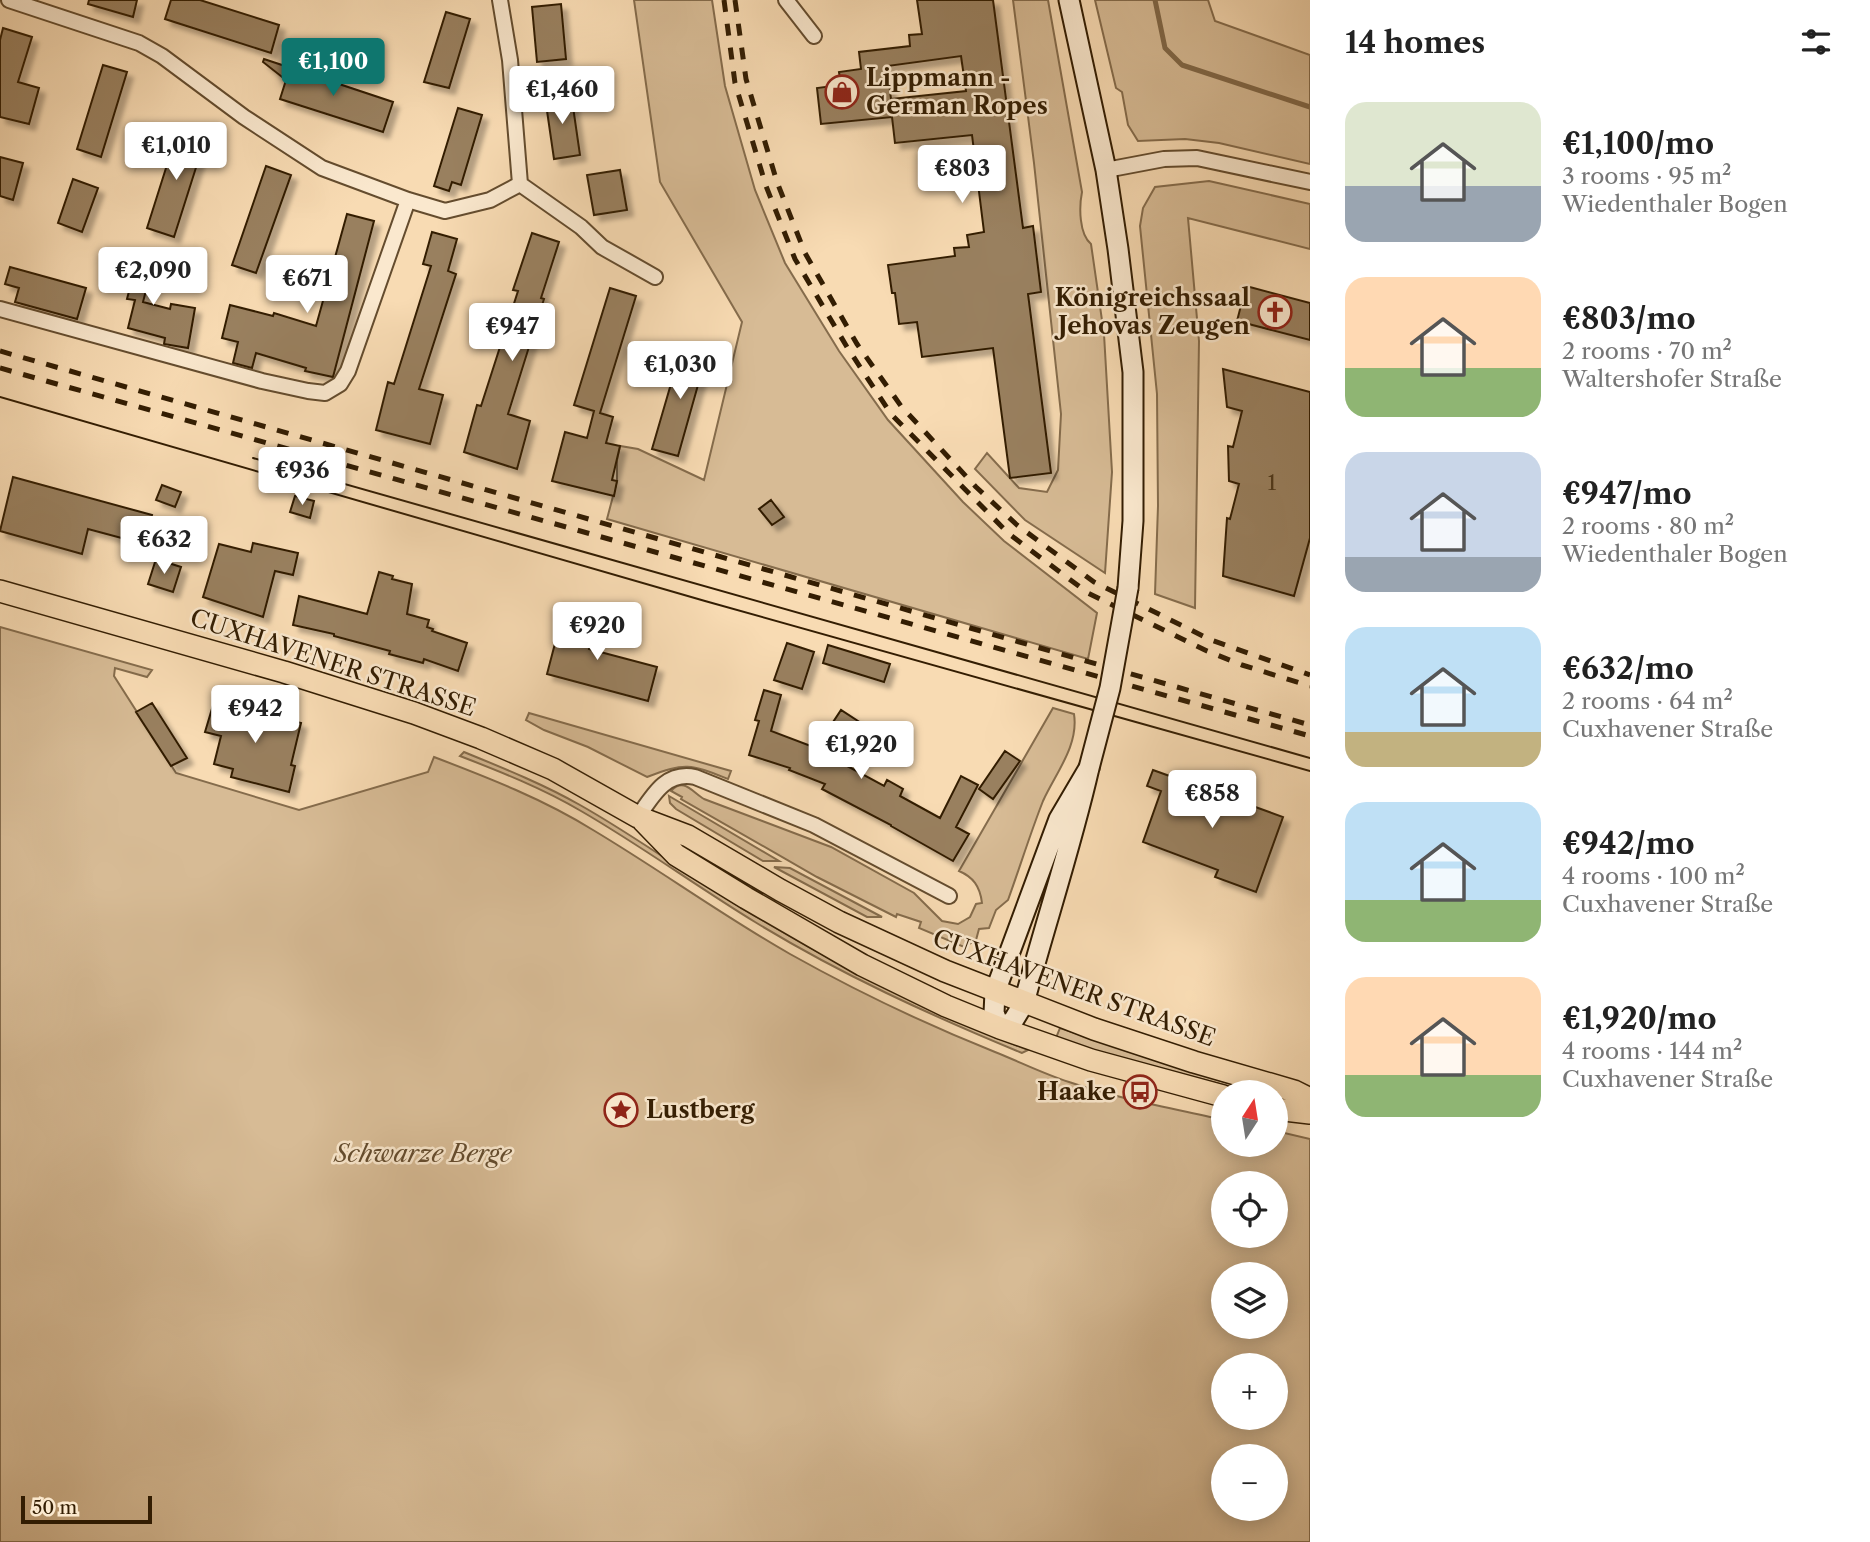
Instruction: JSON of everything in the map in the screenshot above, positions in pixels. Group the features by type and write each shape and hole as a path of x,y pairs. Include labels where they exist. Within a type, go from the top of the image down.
{"main road":[{"path":"1069,0 1106,170 1118,249 1133,372 1133,521 1128,587 1116,661 1078,816 1024,1003 1013,1021 1000,1028 994,1013 995,992 1059,819 1089,768"},
{"name":"CUXHAVENER STRASSE","path":"0,591 284,672 414,713 481,738 553,769 638,817 688,836 839,922 995,992 1138,1044 1294,1091 1310,1099"},
{"name":"CUXHAVENER STRASSE","path":"638,817 676,855 793,927 908,988 1000,1028 1091,1060 1211,1093"},
{"path":"1288,1110 1310,1113"}],"street":[{"path":"9,0 139,43 162,56 244,117 322,168 408,200 445,211 490,200 520,184"},
{"path":"500,0 510,60 520,184"},
{"path":"786,0 814,36"},
{"path":"1106,170 1164,159 1197,158 1310,182"},
{"path":"520,184 581,226 602,247 655,276"},
{"path":"0,309 262,381 326,393 340,384 348,371 408,200"},
{"name":"CUXHAVENER STRASSE","path":"638,817 665,782 677,776 695,777 814,825 949,897"}],"green space":[{"path":"634,0 712,0 725,86 755,190 785,263 839,351 888,420 963,502 1004,541 1097,613 1088,659 607,519 617,481 620,446 638,449 704,480 742,322 660,182"},
{"path":"1013,0 1048,0 1082,192 1082,227 1091,244 1104,334 1112,472 1105,573 1025,520 975,469 987,453 1019,488 1047,492 1058,470 1061,414"},
{"path":"1095,0 1208,0 1215,21 1310,55 1310,164 1219,143 1185,139 1138,141 1128,125 1122,92 1116,88"},
{"path":"1209,181 1310,204 1310,249 1188,218 1199,341 1195,608 1155,594 1158,506 1157,394 1140,226 1143,208 1155,187"},
{"name":"Schwarze Berge","path":"0,627 152,670 147,677 115,668 114,676 176,773 299,810 428,772 434,757 555,808 790,954 865,994 943,1030 1069,1082 1211,1117 1211,1157 1288,1157 1288,1134 1310,1139 1310,1542 0,1542"},
{"path":"1053,708 1074,714 1075,726 1070,748 1043,801 1008,900 996,910 989,928 979,929 976,940 964,947 919,928 921,922 897,914 896,917 817,877 671,791 680,785 684,786 704,799 831,847 914,893 942,921 958,924 970,917 976,904 982,903 975,883 959,871"},
{"path":"529,713 731,771 728,779 688,767 647,777 588,747 544,730 526,720"},
{"path":"464,752 537,783 580,805 737,905 825,956 959,1022 1028,1050 1022,1053 953,1024 820,959 755,922 581,811 506,774 460,756"},
{"path":"669,796 779,861 763,861 676,809 670,803"},
{"path":"774,867 790,868 882,917 867,917"},
{"path":"1060,1028 1219,1080 1211,1082 1056,1038"}],"building":[{"path":"89,0 137,0 133,17 88,4"},
{"path":"171,0 200,0 279,25 271,53 165,19"},
{"path":"917,0 993,0 1023,228 1033,226 1041,292 1028,294 1051,473 1010,478 993,348 922,357 917,322 899,324 888,265 955,256 954,248 969,247 967,235 984,232 972,135 895,143 892,117 821,124 817,88 841,85 839,72 861,69 859,52 910,46 909,35 922,34","holes":["961,56 966,91 891,99 887,66"]},
{"path":"561,4 566,59 537,62 532,7"},
{"path":"446,12 470,19 449,88 424,82"},
{"path":"3,28 32,37 18,82 39,88 29,124 0,117 0,40"},
{"path":"264,59 393,102 383,132 280,99 286,80 263,62"},
{"path":"103,65 127,72 101,157 77,149"},
{"path":"571,93 580,155 554,159 545,97"},
{"path":"458,108 482,115 461,185 452,182 449,191 434,186"},
{"path":"179,127 206,136 174,237 147,228"},
{"path":"0,157 23,163 13,200 0,196"},
{"path":"266,166 291,175 256,273 232,265"},
{"path":"620,170 627,210 594,215 587,175"},
{"path":"73,179 98,188 82,232 58,223"},
{"path":"347,214 374,221 333,377 305,371 306,368 256,353 252,368 233,363 238,342 222,338 230,305 273,316 274,313 316,326"},
{"path":"432,232 457,239 448,271 456,274 419,389 443,395 430,444 376,430 388,382 394,384 431,266 423,264"},
{"path":"532,233 559,242 508,414 530,421 517,469 464,452 477,405 481,406 518,291 513,290"},
{"path":"112,256 152,267 143,302 170,309 171,304 195,308 188,348 164,344 165,338 128,328 135,300 127,299 132,280 108,274"},
{"path":"10,267 86,288 77,319 15,302 19,288 5,284"},
{"name":"Königreichssaal Jehovas Zeugen","path":"1246,286 1310,303 1310,340 1237,321"},
{"path":"610,288 636,296 600,413 613,417 606,443 620,446 612,480 617,481 614,496 552,481 565,432 587,438 594,411 574,405"},
{"path":"682,346 707,353 678,456 652,449"},
{"path":"1223,369 1310,392 1310,538 1294,596 1223,576 1227,518 1230,519 1239,484 1229,481 1228,446 1233,447 1242,411 1227,407"},
{"path":"13,477 152,515 144,544 88,529 82,554 0,531"},
{"path":"162,485 181,492 175,507 156,500"},
{"path":"295,496 314,501 310,518 290,512"},
{"path":"771,500 784,517 772,525 759,509"},
{"path":"253,543 298,553 293,575 275,571 263,617 203,597 219,544 251,552"},
{"path":"156,559 181,567 173,592 148,584"},
{"path":"379,572 393,576 392,579 412,584 407,614 429,620 427,627 433,629 432,631 467,643 458,671 424,659 423,663 334,634 293,625 299,596 367,614"},
{"path":"563,613 596,622 589,649 657,667 648,701 547,674"},
{"path":"787,643 814,652 802,689 774,680"},
{"path":"828,645 890,664 884,682 823,663"},
{"path":"764,690 781,695 771,731 816,748 841,710 861,723 838,761 884,786 887,780 903,789 900,796 940,818 961,776 978,785 956,827 969,834 953,861 822,789 825,784 789,770 790,768 749,755"},
{"path":"214,702 301,723 291,765 295,766 289,792 231,777 233,769 214,764 221,736 205,732"},
{"path":"152,703 187,758 171,766 136,712"},
{"path":"1005,751 1020,761 993,799 979,789"},
{"path":"1153,770 1283,817 1256,892 1215,877 1218,870 1143,842 1161,791 1147,786"}],"waterway":[{"path":"1155,0 1165,48 1182,65 1310,107"}],"tram line":[{"path":"0,397 705,601 1310,771"},
{"path":"253,458 1310,758"}],"railway":[{"path":"724,0 735,83 766,186 795,259 847,347 891,414 1009,534 1088,593 1207,651 1310,686"},
{"path":"735,0 746,79 777,182 805,253 857,344 901,406 976,487 1017,525 1094,582 1211,640 1310,675"},
{"path":"0,351 1310,725"},
{"path":"0,368 1310,736"}],"place":[{"name":"Lippmann - German Ropes","path":"842,92"},
{"name":"Königreichssaal Jehovas Zeugen","path":"1275,312"},
{"name":"Haake","path":"1140,1092"},
{"name":"Lustberg","path":"621,1110"}]}
